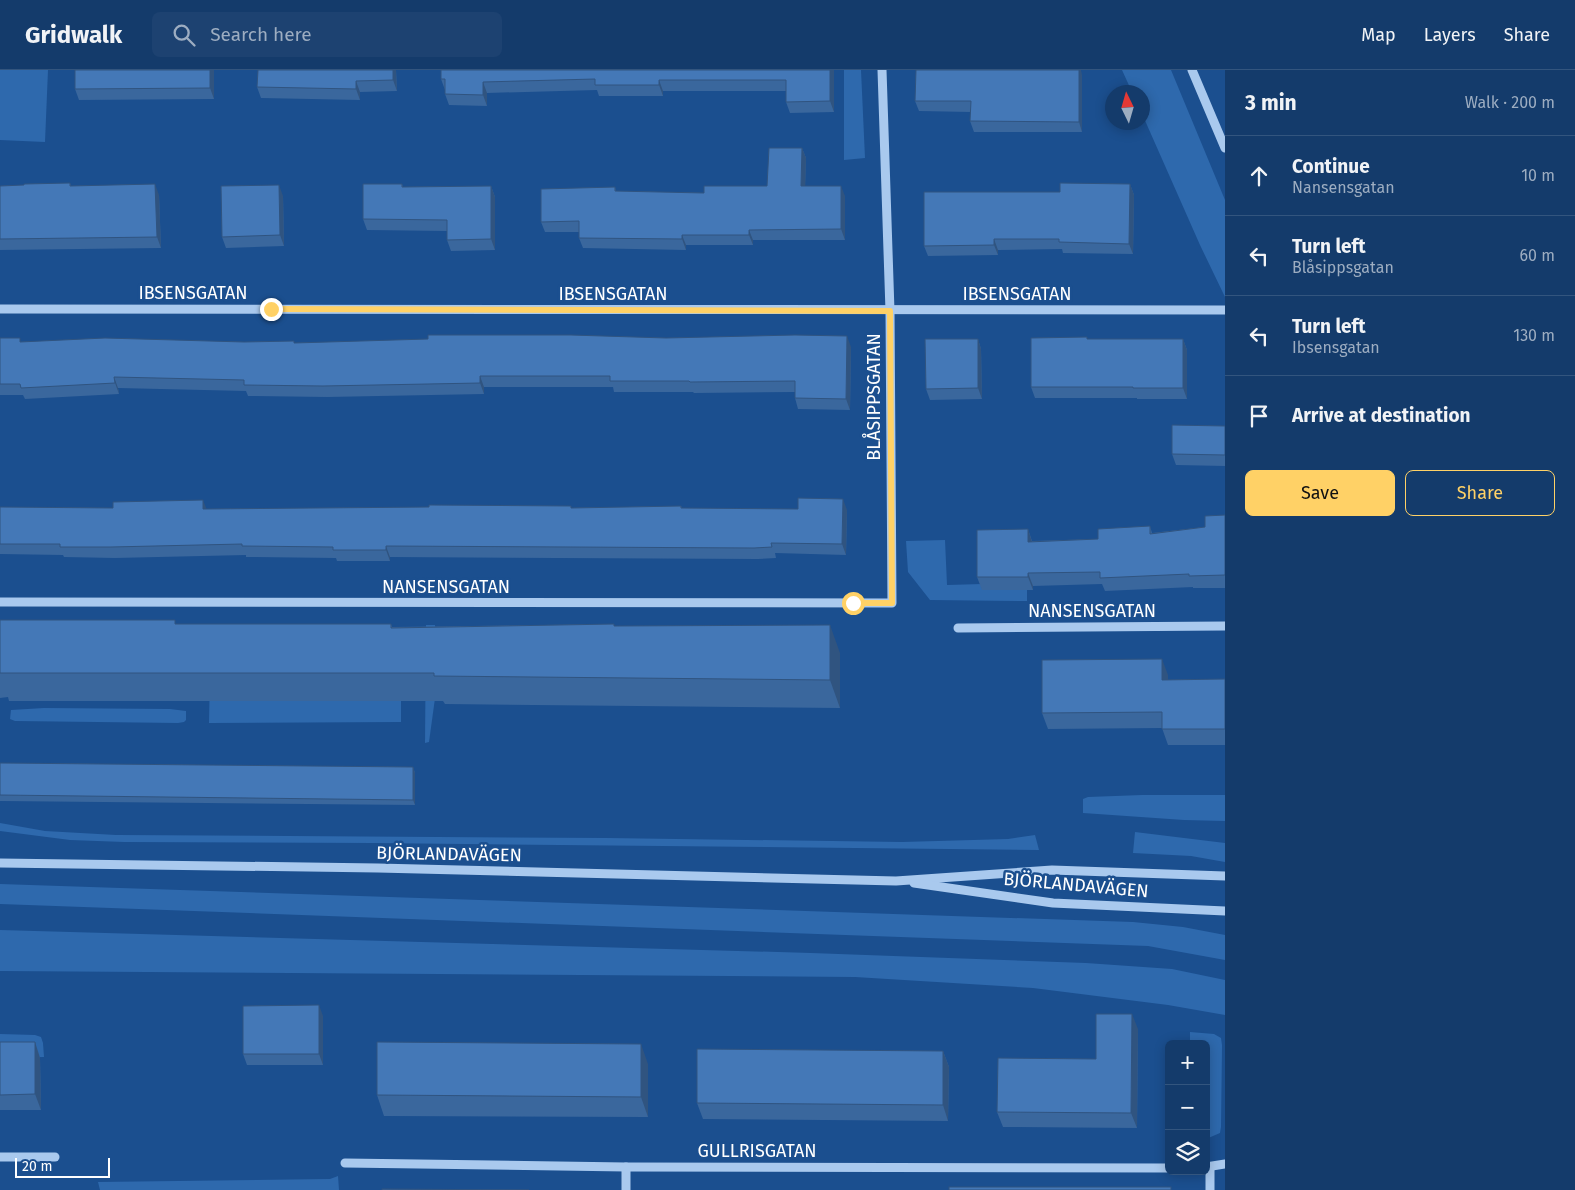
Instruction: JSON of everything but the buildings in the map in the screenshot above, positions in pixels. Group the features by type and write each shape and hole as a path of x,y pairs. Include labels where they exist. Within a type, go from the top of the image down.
{"street":[{"name":"BLÅSIPPSGATAN","path":"882,70 890,311 892,603"},
{"path":"1192,70 1225,148"},
{"name":"IBSENSGATAN","path":"0,308 890,311 1225,310"},
{"name":"NANSENSGATAN","path":"0,602 892,603"},
{"name":"NANSENSGATAN","path":"958,628 1225,626"},
{"name":"BJÖRLANDAVÄGEN","path":"0,863 378,868 896,881 1052,870 1225,876"},
{"name":"BJÖRLANDAVÄGEN","path":"896,881 1053,903 1225,910"},
{"path":"0,1156 55,1157"},
{"name":"GULLRISGATAN","path":"345,1163 626,1167 1165,1168"},
{"path":"1210,1167 1225,1164"},
{"path":"626,1167 626,1190"},
{"path":"1209,1175 1210,1190"}],"shaded area":[{"path":"0,70 48,70 45,142 0,140"},
{"path":"844,70 861,70 865,158 844,160"},
{"path":"1122,70 1171,70 1225,200 1225,297 1149,130 1150,85 1129,85"},
{"path":"945,540 947,585 982,584 982,590 1027,590 1027,601 930,600 908,572 906,541"},
{"path":"211,625 224,652 225,701 401,701 401,722 209,723"},
{"path":"426,625 435,625 436,691 429,742 425,743"},
{"path":"44,708 170,709 186,711 186,720 178,723 15,721 10,719 11,710"},
{"path":"1225,795 1225,821 1083,813 1083,799 1088,797"},
{"path":"0,823 45,831 116,835 902,842 1008,839 1035,835 1039,850 124,842 70,840 0,831"},
{"path":"1135,832 1225,843 1225,862 1191,856 1133,853"},
{"path":"0,884 1133,922 1183,927 1225,935 1225,960 1148,946 0,904"},
{"path":"0,930 811,953 1086,963 1172,969 1225,980 1225,1015 1168,1005 1033,988 855,977 0,971"},
{"path":"1190,1032 1214,1034 1221,1038 1221,1127 1220,1133 1210,1137 1210,1040 1190,1040"},
{"path":"0,1034 35,1035 41,1037 44,1057 0,1058"},
{"path":"338,1176 339,1190 100,1190 98,1182 330,1179"}],"route":[{"path":"271,309 890,311 892,603 853,603"}]}
